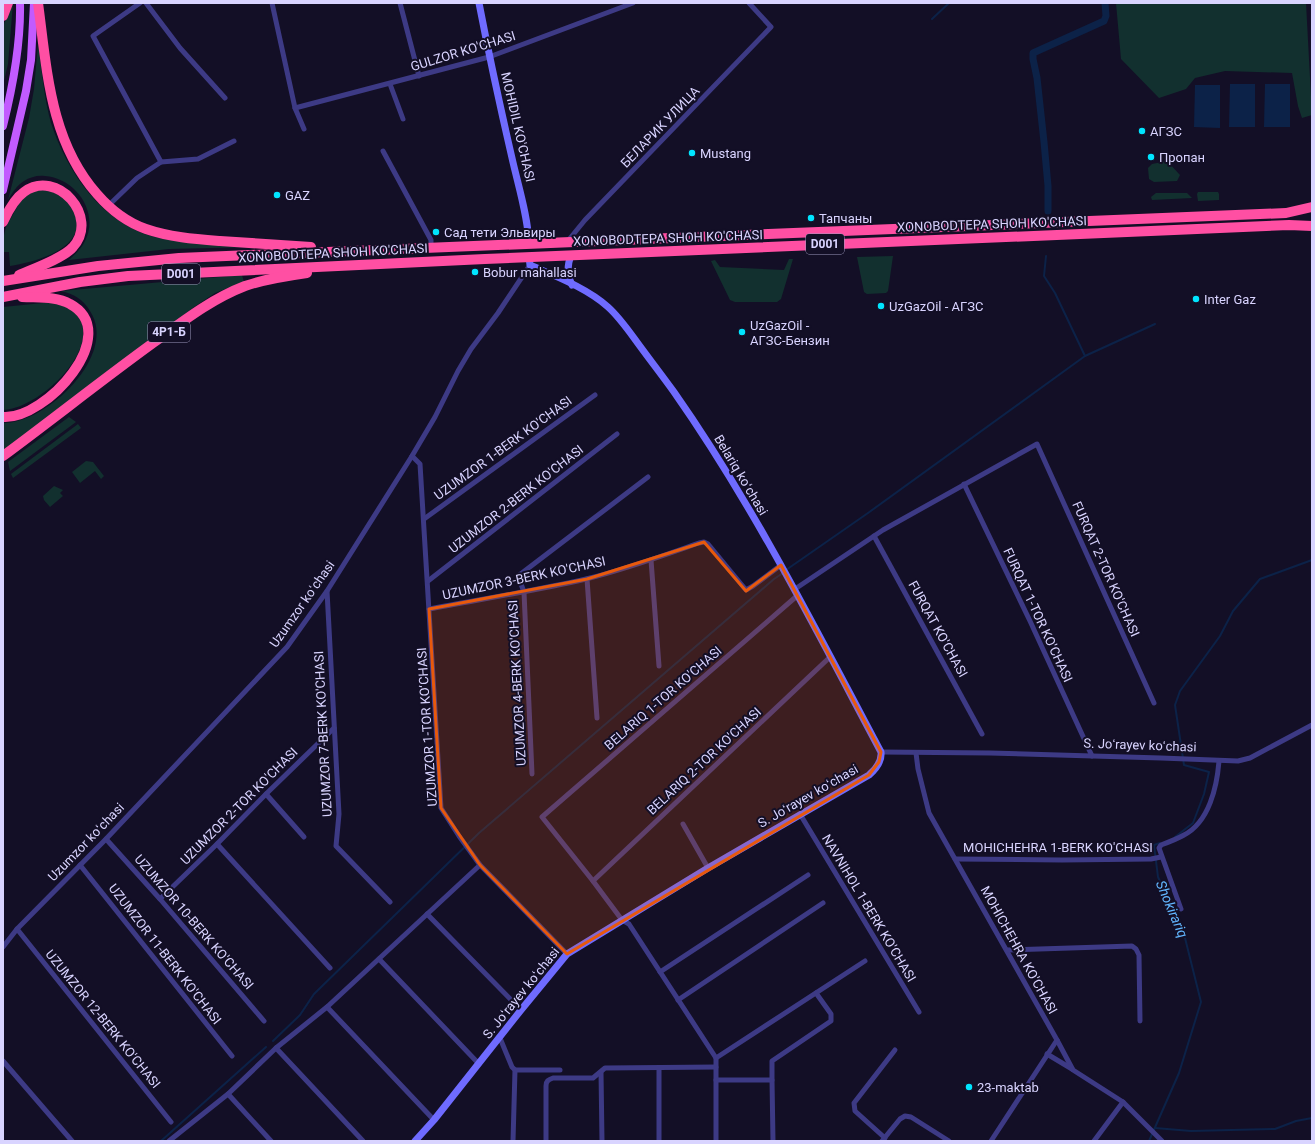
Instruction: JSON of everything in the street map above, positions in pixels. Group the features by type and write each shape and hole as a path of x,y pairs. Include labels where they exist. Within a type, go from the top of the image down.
{"highway":[{"path":"3,16 8,3"},
{"path":"38,3 52,102 66,147 78,170 86,181 108,206 118,214 136,225 166,234 208,240 359,251"},
{"path":"3,222 12,205 23,193 34,187 46,186 61,190 72,199 78,209 81,223 79,238 71,249 55,259 4,281"},
{"name":"XONOBODTEPA SHOH KO'CHASI","path":"4,281 98,266 156,260 1286,212 1312,208"},
{"path":"1174,217 1174,230"},
{"path":"1001,224 1010,231 1007,236 1003,237"},
{"name":"XONOBODTEPA SHOH KO'CHASI","path":"3,297 80,282 128,276 360,265 529,261 571,255 1289,225 1312,226"},
{"path":"772,234 772,247"},
{"name":"MOHIDIL KO'CHASI","path":"529,244 529,261"},
{"name":"4Р1-Б","path":"3,456 129,361 217,299 244,286 257,282 279,277 360,265"},
{"path":"3,297 48,298 62,300 80,312 88,329 88,338 85,351 80,362 65,383 42,404 32,410 14,416 3,417"}],"main road":[{"path":"3,126 12,89 17,59 20,3"},
{"path":"3,190 26,91 34,3"}],"street":[{"path":"140,3 93,36 161,162"},
{"path":"146,3 180,48 225,98"},
{"path":"272,3 295,108 304,129"},
{"path":"400,3 419,76"},
{"name":"MOHIDIL KO'CHASI","path":"479,3 489,57 521,199 529,244"},
{"name":"GULZOR KO'CHASI","path":"295,108 489,57 633,3"},
{"name":"БЕЛАРИК УЛИЦА","path":"566,243 585,220 771,27 749,3"},
{"path":"390,84 402,119"},
{"path":"108,206 136,178 161,162 198,159 234,141"},
{"path":"384,151 431,240 432,248"},
{"path":"571,255 568,268 572,284"},
{"name":"Belariq koʻchasi","path":"529,261 572,284 595,298 612,311 657,369 714,452 781,565 881,752"},
{"name":"Uzumzor koʻchasi","path":"3,947 17,929 106,839 287,648 327,591 412,456 435,417 471,349 498,314 529,261"},
{"name":"UZUMZOR 1-BERK KO'CHASI","path":"424,519 595,395"},
{"name":"UZUMZOR 2-BERK KO'CHASI","path":"428,581 618,434"},
{"name":"BELARIQ 1-TOR KO'CHASI","path":"593,881 542,817 796,592 874,536 1037,444"},
{"name":"FURQAT 2-TOR KO'CHASI","path":"1037,444 1154,704"},
{"name":"UZUMZOR 1-TOR KO‘CHASI","path":"412,456 420,464 441,808 480,865 567,954"},
{"name":"UZUMZOR 4-BERK KO'CHASI","path":"532,774 524,592 518,576 648,476"},
{"name":"FURQAT 1-TOR KO'CHASI","path":"964,484 1030,621 1092,756"},
{"name":"FURQAT KO'CHASI","path":"874,536 982,734"},
{"name":"UZUMZOR 3-BERK KO'CHASI","path":"429,609 587,579 704,542 708,544 746,590 781,565"},
{"path":"651,560 659,666"},
{"path":"587,579 597,718"},
{"name":"UZUMZOR 7-BERK KO'CHASI","path":"327,591 339,814 336,846 390,902"},
{"name":"BELARIQ 2-TOR KO'CHASI","path":"593,881 830,657"},
{"name":"S. Joʻrayev koʻchasi","path":"414,1141 434,1120 567,954 708,868 869,775 880,762 882,756 881,752 990,753 1238,761 1250,758 1312,725"},
{"name":"UZUMZOR 2-TOR KO'CHASI","path":"160,900 334,728"},
{"name":"MOHICHEHRA KO'CHASI","path":"916,753 918,769 929,813 1057,1040 1072,1070"},
{"path":"1181,909 1161,857 1159,846 1184,835 1193,829 1208,807 1218,778 1219,761"},
{"path":"266,794 304,837"},
{"name":"NAVNIHOL 1-BERK KO'CHASI","path":"800,814 919,1012"},
{"path":"683,824 708,868"},
{"name":"UZUMZOR 10-BERK KO'CHASI","path":"106,839 264,1021"},
{"path":"217,844 330,968"},
{"name":"MOHICHEHRA 1-BERK KO'CHASI","path":"955,859 1077,860 1151,859 1161,857"},
{"name":"UZUMZOR 11-BERK KO'CHASI","path":"80,865 232,1056"},
{"path":"169,1141 176,1139 228,1094 276,1048 327,1007 480,865"},
{"path":"660,972 808,875"},
{"path":"593,881 622,920 629,924 716,1058 716,1141"},
{"path":"678,1000 823,903"},
{"path":"427,914 521,1010"},
{"name":"UZUMZOR 12-BERK KO'CHASI","path":"17,929 171,1122"},
{"path":"1006,950 1132,946 1136,949 1138,955 1140,1021"},
{"path":"379,959 479,1064"},
{"path":"716,1058 865,961"},
{"path":"773,1141 772,1061 831,1021 831,1014 816,993"},
{"path":"327,1007 434,1120"},
{"path":"500,1038 512,1067 515,1070 513,1141"},
{"path":"991,1141 1057,1040"},
{"path":"276,1048 363,1141"},
{"path":"895,1050 854,1103 855,1111 884,1139 900,1119 905,1116 911,1117 949,1141"},
{"path":"1048,1054 1123,1102 1162,1141"},
{"path":"3,1061 72,1141"},
{"path":"546,1141 546,1082 548,1080 553,1078 593,1078 605,1068 716,1068"},
{"path":"658,1068 659,1141"},
{"path":"515,1070 560,1070"},
{"path":"601,1072 602,1141"},
{"path":"716,1080 772,1080"},
{"path":"228,1094 271,1141"},
{"path":"1094,1141 1123,1102"}],"highlighted area":[{"path":"704,542 746,591 781,565 881,752 879,762 869,775 567,954 480,865 441,808 429,609 587,579"}],"green space":[{"path":"13,3 8,64 3,85 3,26"},
{"path":"1116,3 1306,3 1312,115 1302,118 1298,106 1292,73 1225,71 1195,78 1186,89 1159,98 1121,59"},
{"path":"38,44 47,104 51,123 58,141 77,177 103,208 118,220 135,230 154,237 256,247 169,249 69,260 82,246 89,230 87,208 82,198 75,190 56,178 37,176 29,178 21,183 8,200 29,118 34,89"},
{"path":"1167,161 1180,175 1177,181 1154,182 1149,179 1148,168 1152,164"},
{"path":"48,189 71,203 77,221 75,234 61,249 52,254 30,262 10,266 9,252 3,252 3,239 6,227 21,200 33,191"},
{"path":"1198,192 1218,192 1219,200 1198,201"},
{"path":"1156,193 1187,193 1192,198 1152,200 1151,197"},
{"path":"893,256 888,291 886,293 867,294 864,292 857,257"},
{"path":"789,259 793,259 781,299 777,302 735,302 730,300 711,261 715,260 720,267 784,270"},
{"path":"242,275 244,282 215,293 194,307 3,451 3,423 20,420 39,412 57,400 74,384 87,366 95,347 96,328 90,311 78,298 61,291"},
{"path":"53,302 72,310 81,319 83,328 82,341 77,355 68,369 44,393 30,402 16,408 3,410 3,307"},
{"path":"69,417 76,422 10,471 8,462"},
{"path":"78,424 81,428 13,478 11,474"},
{"path":"86,461 93,462 104,476 101,479 95,471 80,483 72,472"},
{"path":"54,486 63,490 60,493 63,496 50,507 44,500 43,496"}],"water":[{"path":"1230,84 1255,84 1255,127 1229,127"},
{"path":"1265,84 1290,84 1290,127 1264,127"},
{"path":"1195,85 1220,85 1220,128 1194,127"}],"waterway":[{"path":"932,19 949,3"},
{"path":"1048,211 1048,186 1044,142 1033,53 1104,21 1106,16 1105,3"},
{"path":"1046,256 1044,276 1055,293 1085,356"},
{"path":"786,570 868,513 1085,356 1155,324"},
{"name":"Shokirariq","path":"1175,837 1193,823 1204,794 1209,772 1184,765 1175,705 1180,691 1220,636 1233,611 1260,579 1312,560"},
{"path":"273,1041 300,1015 314,994 479,833 774,579 783,573"},
{"name":"Shokirariq","path":"1149,1141 1179,1073 1201,1002 1184,934 1158,877 1154,845 1160,843"},
{"path":"161,1141 266,1047"},
{"path":"1155,1128 1191,1131 1275,1129 1296,1121 1312,1118"}],"place":[{"name":"АГЗС","path":"1142,131"},
{"name":"Mustang","path":"692,153"},
{"name":"Пропан","path":"1151,157"},
{"name":"GAZ","path":"277,195"},
{"name":"Тапчаны","path":"811,218"},
{"name":"Сад тети Эльвиры","path":"436,232"},
{"name":"Bobur mahallasi","path":"475,272"},
{"name":"Inter Gaz","path":"1196,299"},
{"name":"UzGazOil - АГЗС","path":"881,306"},
{"name":"UzGazOil - АГЗС-Бензин","path":"742,332"},
{"name":"23-maktab","path":"969,1087"}]}
